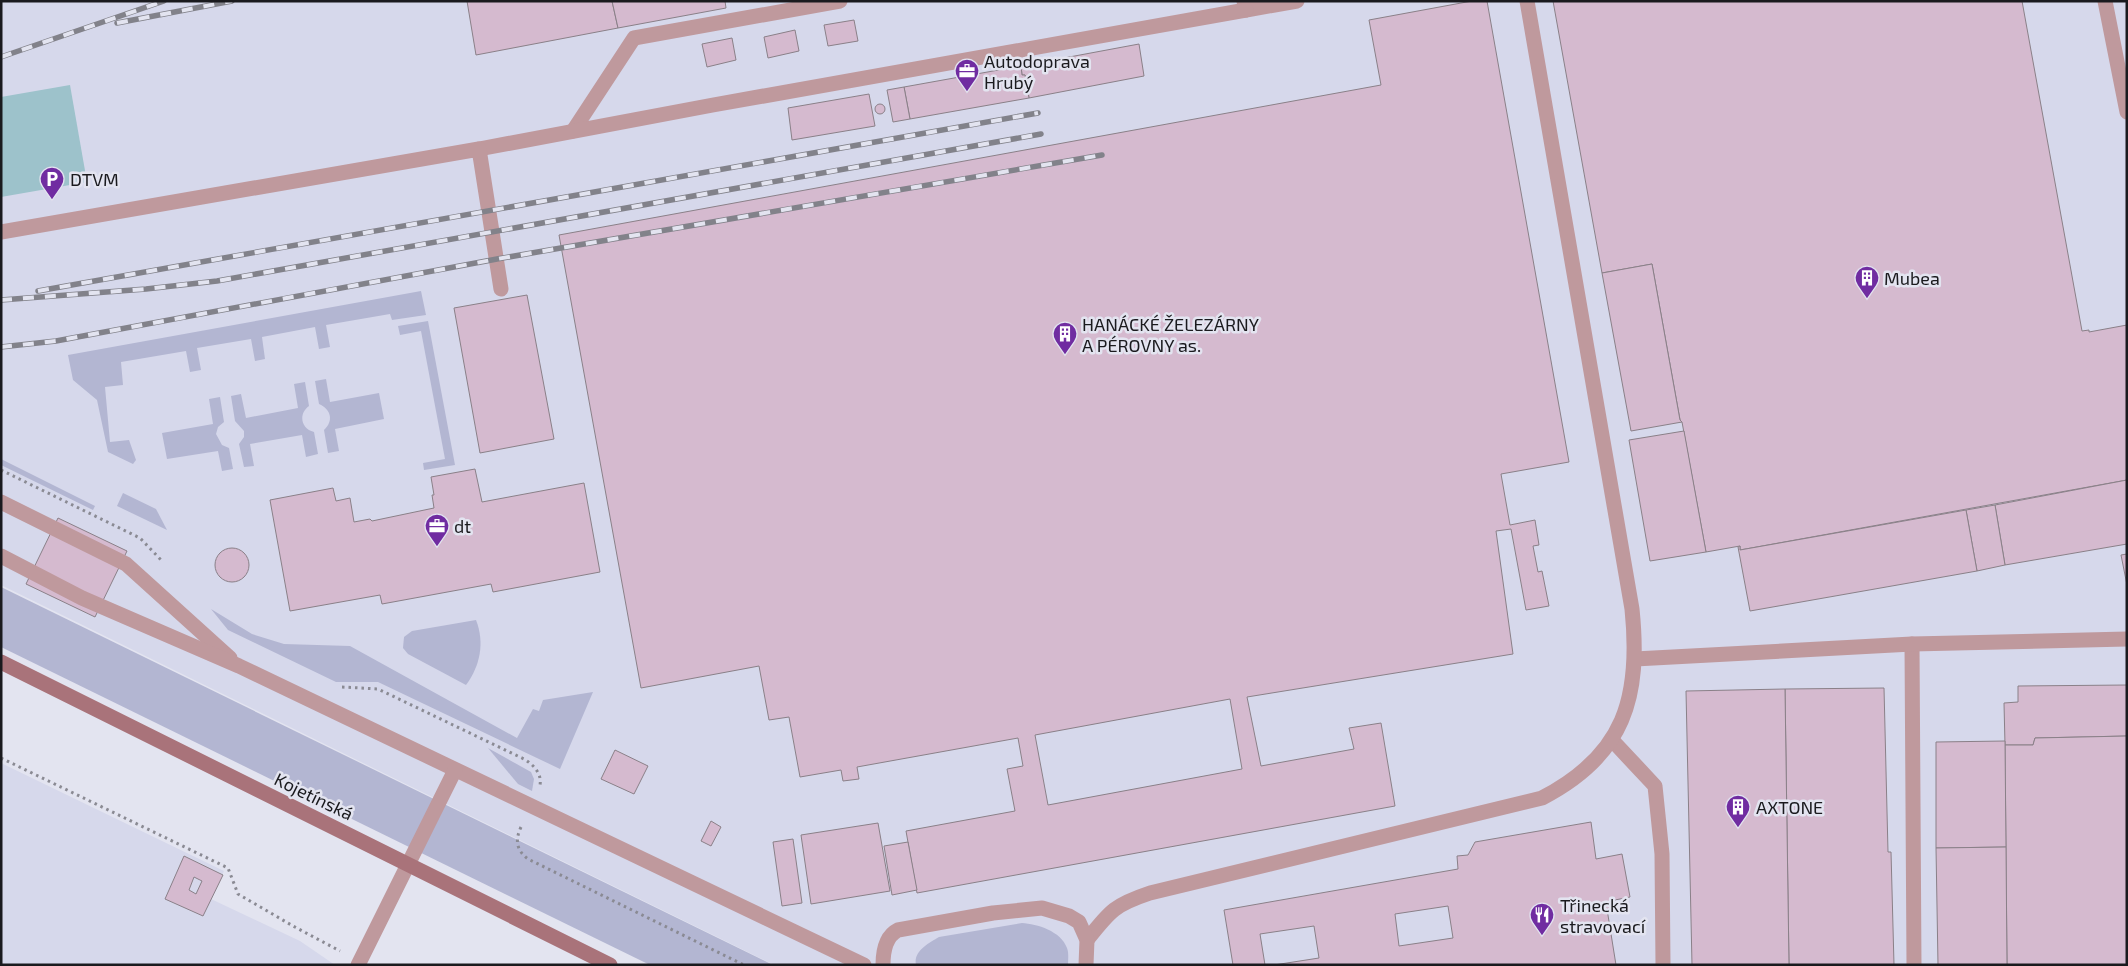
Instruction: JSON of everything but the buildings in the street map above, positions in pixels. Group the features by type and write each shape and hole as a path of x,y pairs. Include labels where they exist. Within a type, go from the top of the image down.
{"main road":[{"name":"Kojetínská","path":"1,662 610,965"}],"lane":[{"path":"573,131 634,38 840,1"},
{"path":"1,232 480,149 1245,6 1296,1"},
{"path":"1087,940 1115,907 1150,893 1542,798 1578,775 1612,740 1628,706 1635,659 1632,609 1527,1"},
{"path":"2105,1 2127,112"},
{"path":"480,149 501,289"},
{"path":"1,502 126,564 239,666"},
{"path":"1,556 82,598 239,666 864,965"},
{"path":"1635,659 1912,644 2127,639"},
{"path":"1912,644 1914,965"},
{"path":"1612,740 1655,786 1662,854 1662,965"},
{"path":"359,963 407,863 455,770"},
{"path":"883,965 883,954 888,940 898,930 993,913 1042,908 1058,912 1079,922 1087,940 1086,965"}],"path":[{"path":"1,470 140,538 167,566"},
{"path":"335,687 378,689 528,762 536,770 541,780 538,793 517,839 520,851 525,857 744,965"},
{"path":"1,758 228,868 238,894 359,963"}],"shaded area":[{"path":"1,1 2127,1 2127,965 774,965 1,585"},
{"path":"70,85 87,182 1,197 1,97"},
{"path":"421,291 426,315 392,320 390,314 326,325 330,347 319,349 315,327 262,337 265,359 255,361 251,339 197,348 201,370 190,372 186,351 121,362 123,385 105,387 110,442 129,440 136,460 133,464 108,452 97,400 73,380 68,355"},
{"path":"428,321 455,465 424,470 423,463 445,459 421,331 400,335 398,326"},
{"path":"326,379 330,402 379,393 384,419 335,429 339,451 328,453 324,430 329,423 330,416 326,409 319,404 315,381"},
{"path":"305,382 309,406 302,417 306,428 314,432 318,454 306,457 302,435 250,444 254,466 244,467 239,444 244,437 244,431 235,421 231,396 241,394 246,418 298,408 294,384"},
{"path":"220,397 224,422 218,427 216,434 222,445 229,448 233,469 222,471 218,451 167,459 162,433 213,424 209,399"},
{"path":"1,459 95,506 93,510 1,465"},
{"path":"123,493 156,509 167,530 117,506"},
{"path":"1,587 773,965 650,965 1,647"},
{"path":"211,609 252,634 284,644 350,646 517,738 533,709 539,711 543,700 593,692 560,769 378,682 336,682 228,630"},
{"path":"476,620 480,637 480,654 475,670 466,685 408,654 403,648 404,637 412,631"},
{"path":"488,748 531,772 534,779 532,791 518,784"},
{"path":"1,763 224,871 211,899 300,941 335,965 1,965"},
{"path":"1022,923 1048,929 1060,937 1068,950 1068,965 916,965 919,952 939,937"}],"railway":[{"path":"1,57 164,1"},
{"path":"117,23 232,1"},
{"path":"38,291 1038,113"},
{"path":"1,300 146,289 217,281 1041,134"},
{"path":"1,347 56,341 497,259 1102,155"}],"place":[{"name":"Autodoprava Hrubý","path":"967,92"},
{"name":"DTVM","path":"52,200"},
{"name":"Mubea","path":"1867,299"},
{"name":"HANÁCKÉ ŽELEZÁRNY A PÉROVNY as.","path":"1065,355"},
{"name":"dt","path":"437,547"},
{"name":"AXTONE","path":"1738,828"},
{"name":"Třinecká stravovací","path":"1542,936"}]}
